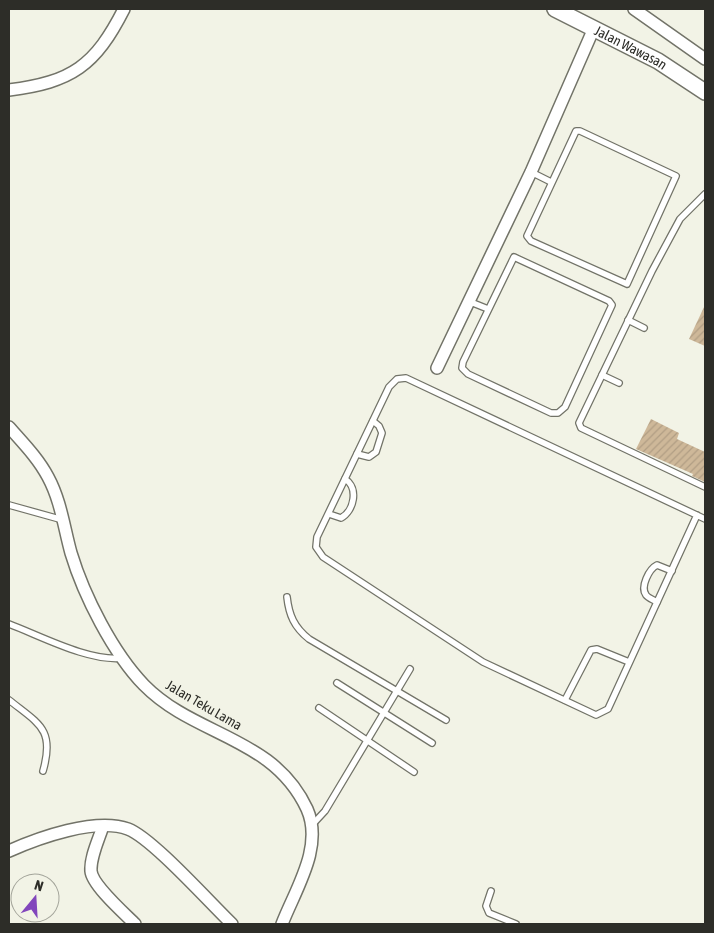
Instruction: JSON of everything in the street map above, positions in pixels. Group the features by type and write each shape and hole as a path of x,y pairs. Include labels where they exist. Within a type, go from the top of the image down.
{"street":[{"path":"9,90 67,76 81,68 106,42 124,9"},
{"name":"Jalan Wawasan","path":"554,9 658,61 705,92"},
{"path":"634,9 705,59"},
{"path":"437,368 531,172 594,28"},
{"name":"Jalan Teku Lama","path":"9,427 42,467 61,507 80,582 97,616 144,685 164,702 266,758 283,773 301,799 312,825 312,840 307,864 282,924"},
{"path":"9,850 80,828 103,826 127,828 142,837 232,924"},
{"path":"103,826 92,866 92,876 105,893 135,924"}],"lane":[{"path":"580,131 676,176 627,284 528,239 528,233 551,182 573,135 580,131"},
{"path":"531,172 551,182"},
{"path":"705,194 680,219 628,320 580,421 581,428 705,487"},
{"path":"517,257 609,301 612,305 562,410 551,413 468,374 462,368 463,362 488,309 511,260 517,257"},
{"path":"468,300 488,309"},
{"path":"628,320 644,328"},
{"path":"602,375 619,382"},
{"path":"697,515 605,712 596,715 483,662 323,556 317,550 316,542 392,383 406,378 697,515 705,519"},
{"path":"357,454 369,457 376,452 382,433 379,426 373,421"},
{"path":"329,514 341,518 346,515 355,493 352,485 345,479"},
{"path":"9,505 63,520"},
{"path":"657,602 646,596 644,591 644,585 650,569 660,565 672,571"},
{"path":"287,597 292,620 301,633 446,720"},
{"path":"9,624 87,653 110,659 124,658"},
{"path":"565,700 591,650 597,649 630,662"},
{"path":"312,825 325,811 410,669"},
{"path":"337,682 432,743"},
{"path":"9,700 37,723 46,735 49,747 43,771"},
{"path":"319,708 414,772"},
{"path":"491,891 486,906 489,913 516,924"}],"building":[{"path":"705,305 705,346 689,339"},
{"path":"651,419 679,433 677,439 705,452 705,482 692,476 693,474 636,449"}]}
